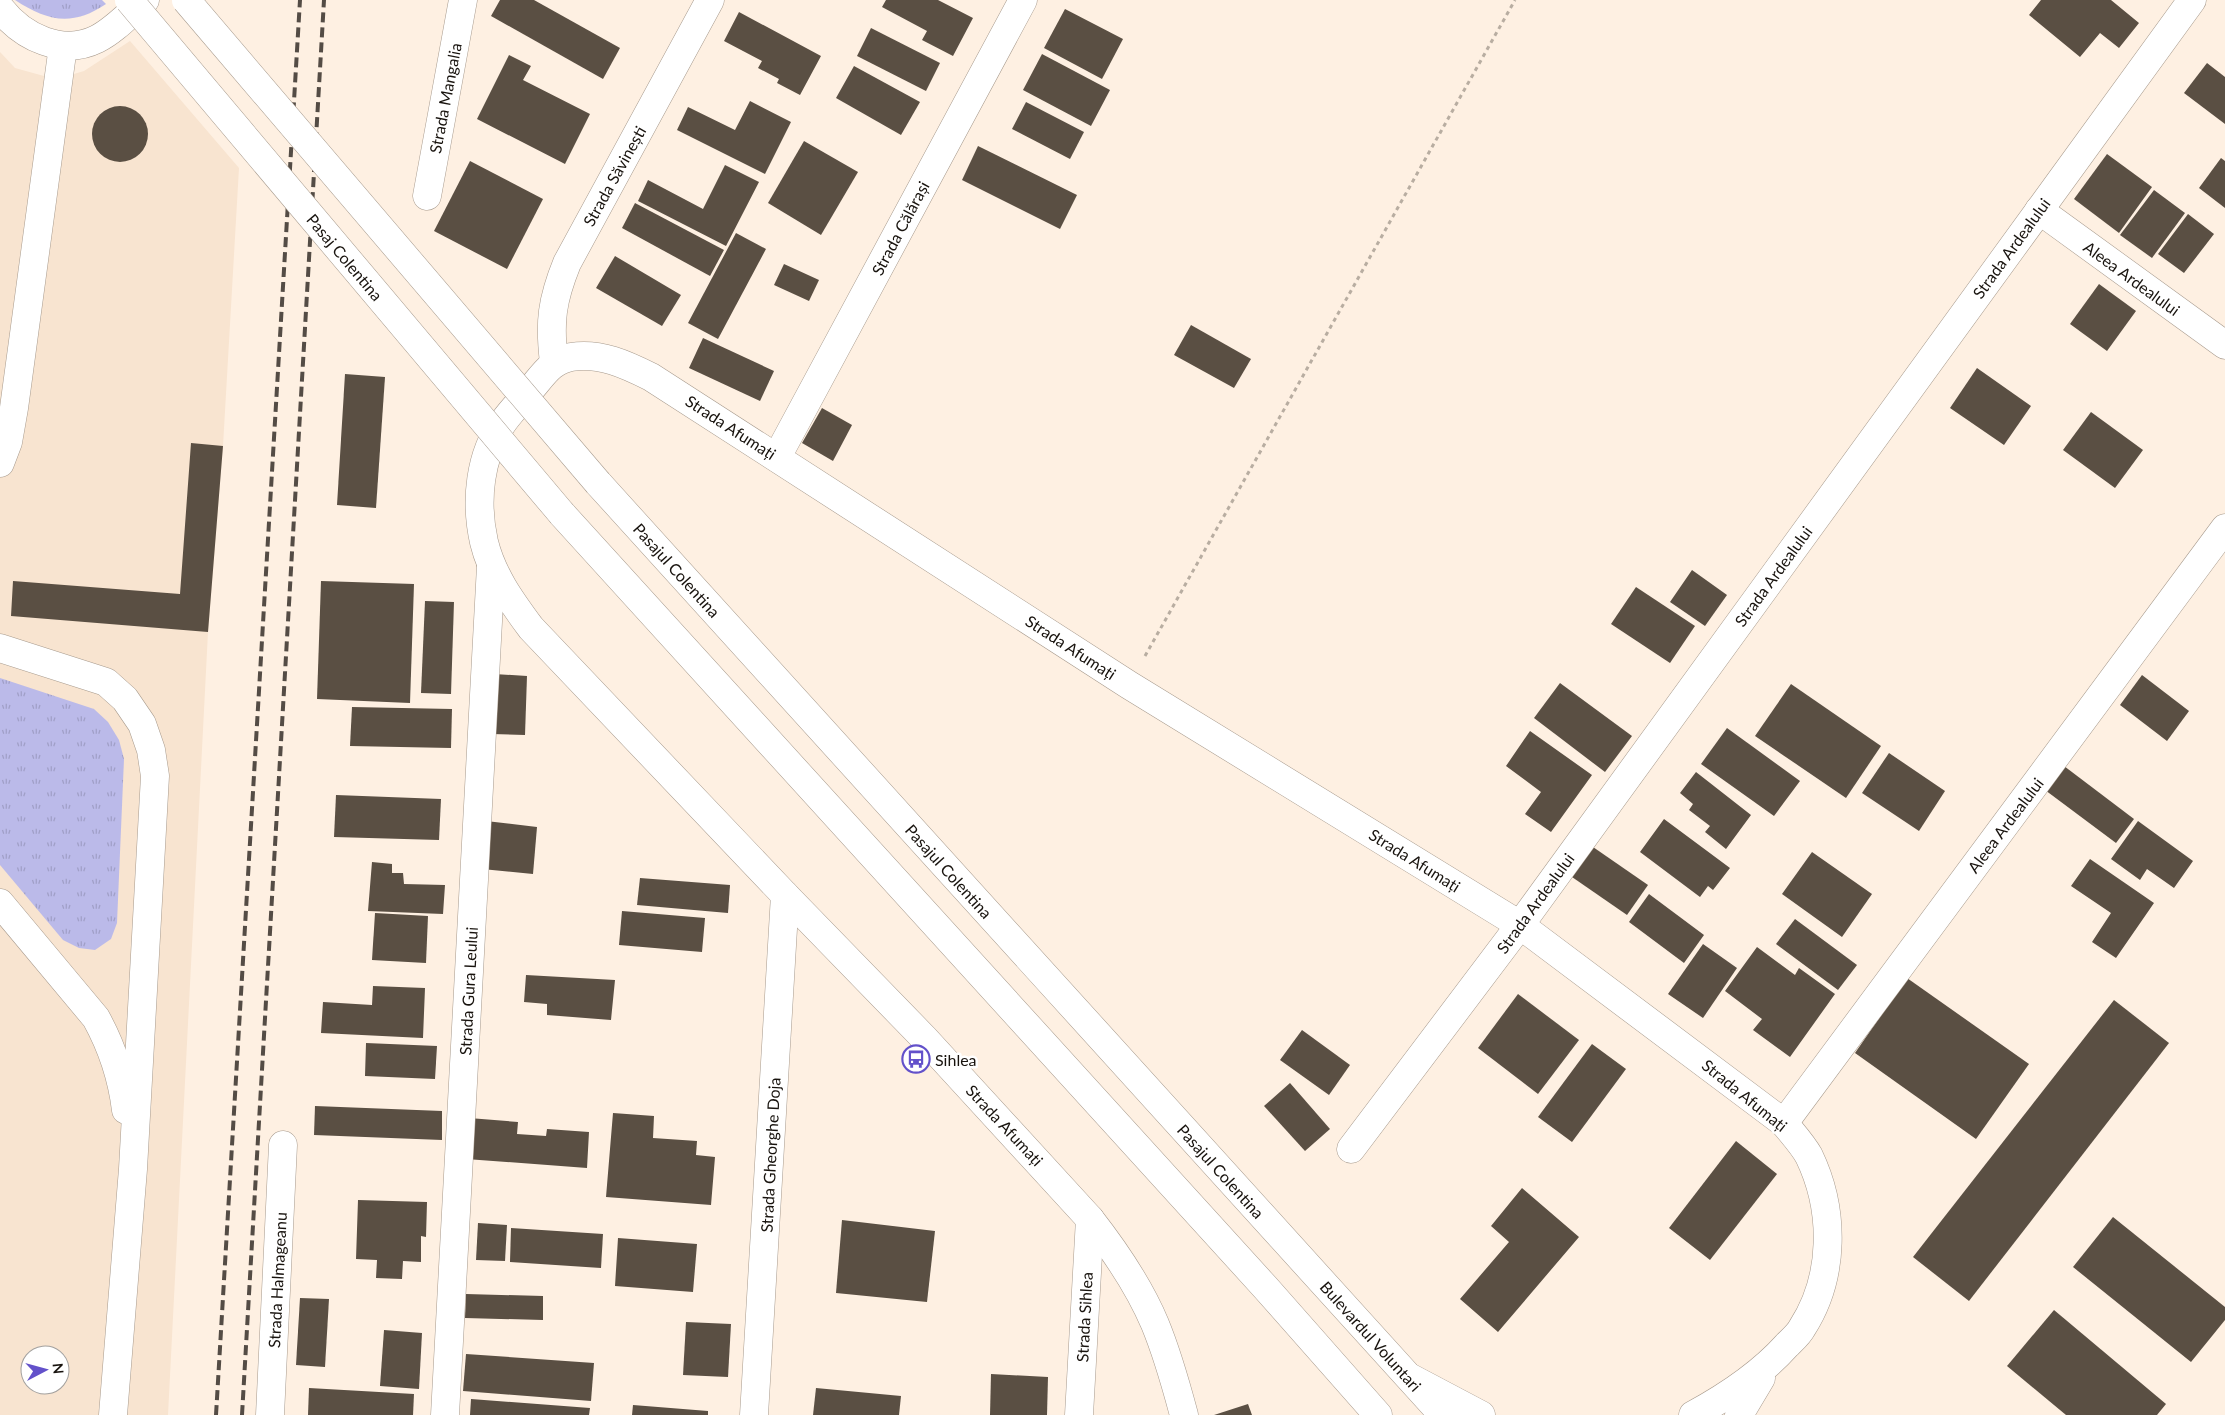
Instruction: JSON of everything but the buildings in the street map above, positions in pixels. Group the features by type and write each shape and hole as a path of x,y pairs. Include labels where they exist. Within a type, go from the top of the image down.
{"main road":[{"name":"Pasaj Colentina","path":"129,0 562,514 1265,1287 1378,1415"},
{"path":"0,8 23,30 41,41 63,46 82,45 99,38 145,0"},
{"name":"Pasajul Colentina","path":"186,0 598,483 1300,1258"},
{"name":"Strada Mangalia","path":"427,196 464,0"},
{"name":"Strada Săvinești","path":"554,362 551,338 552,309 556,290 567,263 710,0"},
{"name":"Strada Călărași","path":"777,457 1023,0"},
{"name":"Strada Ardealului","path":"1351,1149 1520,924 2192,0"},
{"path":"0,463 8,442 14,408 63,46"},
{"name":"Aleea Ardealului","path":"2039,210 2225,345"},
{"name":"Strada Afumați","path":"1184,1415 1155,1323 1112,1248 1090,1220 924,1038 785,895 532,628 506,593 491,566 484,540 480,508 481,480 488,451 503,422 554,362 572,357 596,356 627,365 652,377 1129,685 1520,924 1784,1123 1809,1155 1822,1192 1828,1226 1828,1254 1820,1291 1802,1329 1771,1363 1738,1415"},
{"name":"Aleea Ardealului","path":"1784,1123 2225,528"},
{"name":"Strada Gura Leului","path":"444,1415 491,566"},
{"path":"0,648 106,682 125,699 142,724 152,750 155,776 133,1169 113,1415"},
{"name":"Strada Gheorghe Doja","path":"754,1415 785,895"},
{"path":"0,903 96,1018 107,1038 124,1092 133,1169"},
{"name":"Strada Halmageanu","path":"270,1415 283,1145"},
{"name":"Strada Sihlea","path":"1079,1415 1090,1220"},
{"name":"Bulevardul Voluntari","path":"1300,1258 1443,1415"},
{"name":"Strada Afumați","path":"1693,1415 1732,1393 1771,1363"},
{"path":"1409,1377 1481,1415"}],"path":[{"path":"1129,685 1515,0"}],"shaded area":[{"path":"130,41 239,168 223,446 208,632 168,1415 0,1415 0,52 15,68 44,76 67,76 84,71"}],"green space":[{"path":"15,0 102,0 106,4 82,16 60,19 38,13"},
{"path":"0,678 94,709 108,722 119,740 124,759 117,923 111,939 95,950 79,948 63,940 0,865"}],"railway":[{"path":"216,1415 300,0"},
{"path":"242,1415 324,0"}],"place":[{"name":"Sihlea","path":"916,1059"}]}
